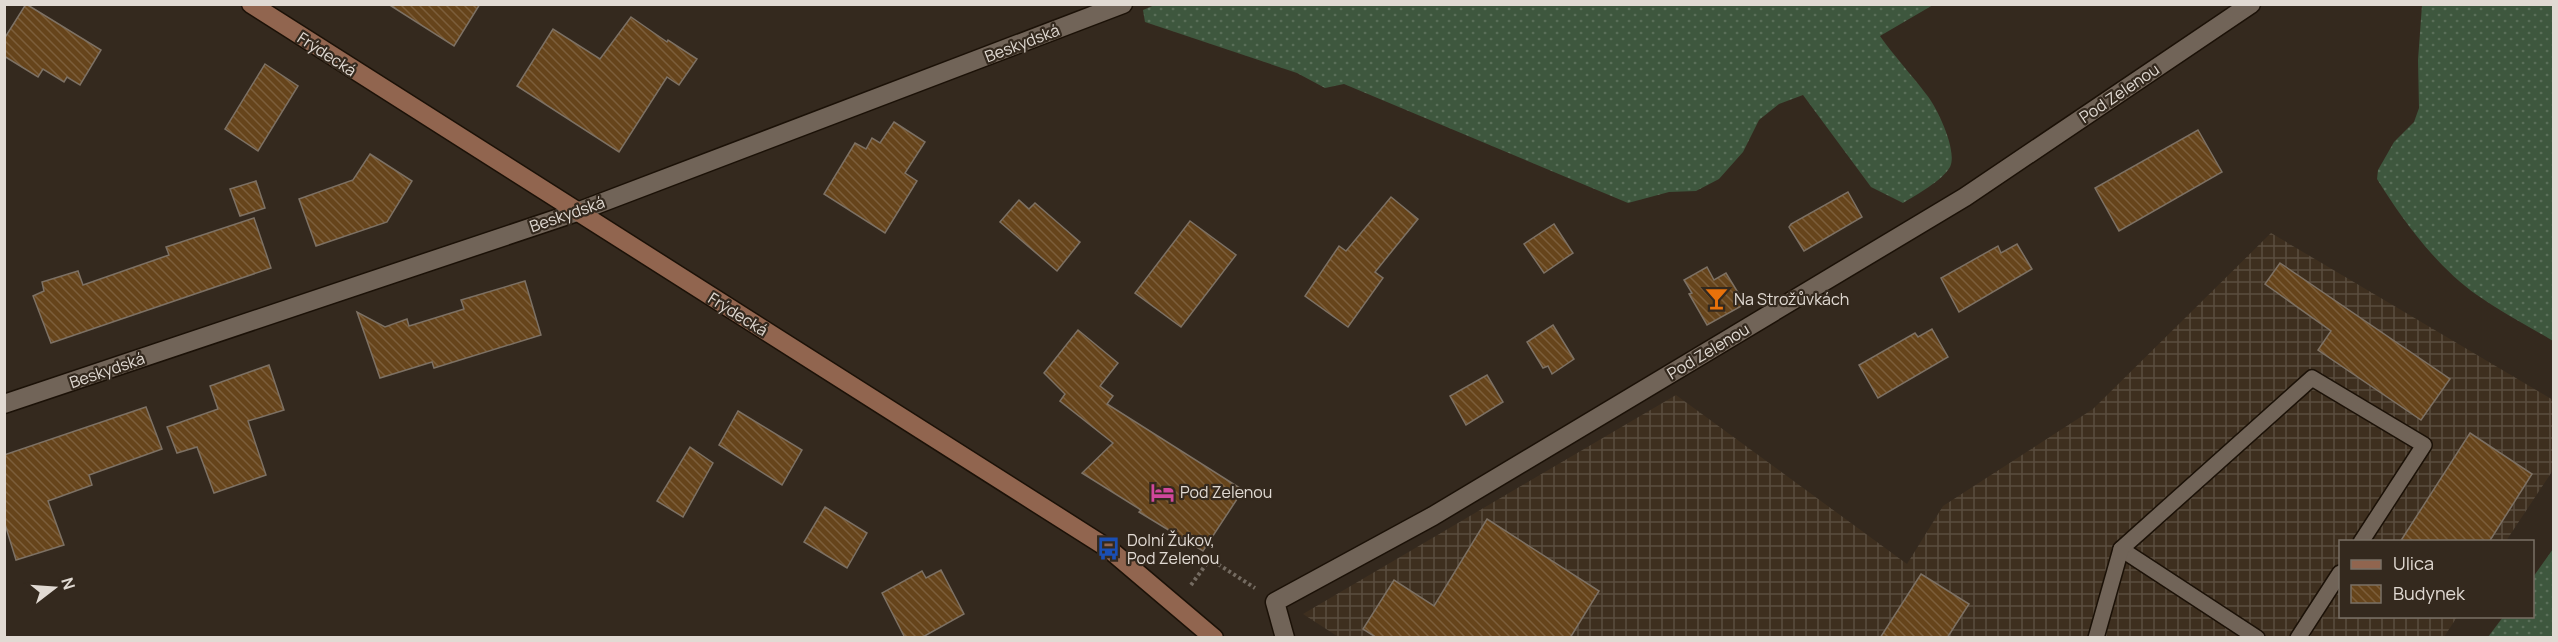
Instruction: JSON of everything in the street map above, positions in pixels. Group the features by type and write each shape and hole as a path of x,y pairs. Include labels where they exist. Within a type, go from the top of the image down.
{"main road":[{"name":"Frýdecká","path":"251,4 1109,549 1214,638"}],"street":[{"name":"Beskydská","path":"4,404 577,212 1123,4"},
{"name":"Pod Zelenou","path":"1275,603 1433,516 1965,197 2251,4"},
{"path":"1275,603 1286,638"}],"lane":[{"path":"2096,638 2121,549 2312,378 2424,445 2362,540"},
{"path":"2121,549 2257,638"},
{"path":"2298,638 2339,575"}],"path":[{"path":"1176,604 1210,559 1275,603"}],"shaded area":[{"path":"2271,233 2553,400 2553,470 2507,540 2339,540 2339,618 2456,618 2444,637 1340,638 1303,614 1676,395 1907,564 1943,506 2093,409"}],"green space":[{"path":"1157,4 1933,5 1880,36 1936,109 1949,140 1952,160 1950,167 1941,177 1903,203 1871,187 1803,95 1779,104 1759,120 1743,152 1719,179 1696,191 1669,192 1628,203 1344,84 1325,88 1297,73 1145,22 1143,10"},
{"path":"2422,5 2553,5 2553,341 2462,284 2422,242 2377,179 2378,170 2394,142 2414,122 2419,108 2418,60"},
{"path":"2553,549 2553,637 2488,637 2502,618 2534,618 2534,576"}],"building":[{"path":"26,4 101,50 80,85 67,77 64,82 43,69 38,77 4,56 4,39"},
{"path":"388,4 480,4 454,46"},
{"path":"631,17 697,59 679,85 667,77 619,152 517,86 553,29 600,59"},
{"path":"265,64 298,86 258,151 225,129"},
{"path":"894,122 925,142 905,173 917,181 885,233 824,194 855,143 866,149 872,138 880,143"},
{"path":"2198,130 2222,172 2119,231 2095,188"},
{"path":"370,154 412,181 387,222 316,246 299,199 353,180"},
{"path":"256,181 265,208 240,216 230,189"},
{"path":"1848,192 1862,217 1804,251 1789,227 1791,224"},
{"path":"1391,197 1418,219 1375,272 1383,278 1348,327 1305,296 1339,246 1346,251"},
{"path":"1019,200 1029,209 1035,203 1080,242 1057,271 1000,222"},
{"path":"254,218 271,268 51,343 33,296 44,291 42,282 78,271 83,285 169,255 166,247"},
{"path":"1190,221 1236,255 1181,327 1135,293"},
{"path":"1554,224 1573,253 1544,273 1524,244"},
{"path":"2017,244 2032,269 1959,312 1941,278 1998,246 2001,253"},
{"path":"2280,263 2450,379 2421,420 2318,350 2331,331 2265,284"},
{"path":"1707,267 1714,280 1726,273 1745,304 1707,325 1689,294 1692,293 1684,280"},
{"path":"525,281 541,335 434,368 432,362 380,378 357,312 385,327 407,319 409,326 464,309 461,300"},
{"path":"1553,325 1574,359 1552,374 1548,366 1543,368 1527,342"},
{"path":"1932,329 1948,357 1878,398 1859,365 1915,333 1918,337"},
{"path":"1078,330 1118,363 1100,386 1113,396 1107,404 1243,490 1203,551 1139,512 1141,510 1082,473 1113,443 1060,401 1065,394 1044,373"},
{"path":"269,365 284,410 248,421 266,475 214,493 197,447 177,453 167,427 218,409 210,386"},
{"path":"1487,375 1503,402 1466,425 1450,396"},
{"path":"146,407 162,449 89,475 92,485 48,501 64,545 16,560 4,521 4,455"},
{"path":"738,411 802,450 782,485 719,445"},
{"path":"2470,433 2532,474 2490,540 2401,540"},
{"path":"690,447 713,463 683,517 657,501"},
{"path":"825,507 867,533 847,568 804,542"},
{"path":"1487,519 1599,591 1570,638 1377,638 1363,629 1394,580 1434,606"},
{"path":"941,570 964,614 921,638 905,638 882,593 922,571 926,578"},
{"path":"1921,574 1969,604 1947,638 1880,638"}],"place":[{"name":"Na Strožůvkách","path":"1716,299"},
{"name":"Pod Zelenou","path":"1162,492"},
{"name":"Dolní Žukov, Pod Zelenou","path":"1109,549"}]}
